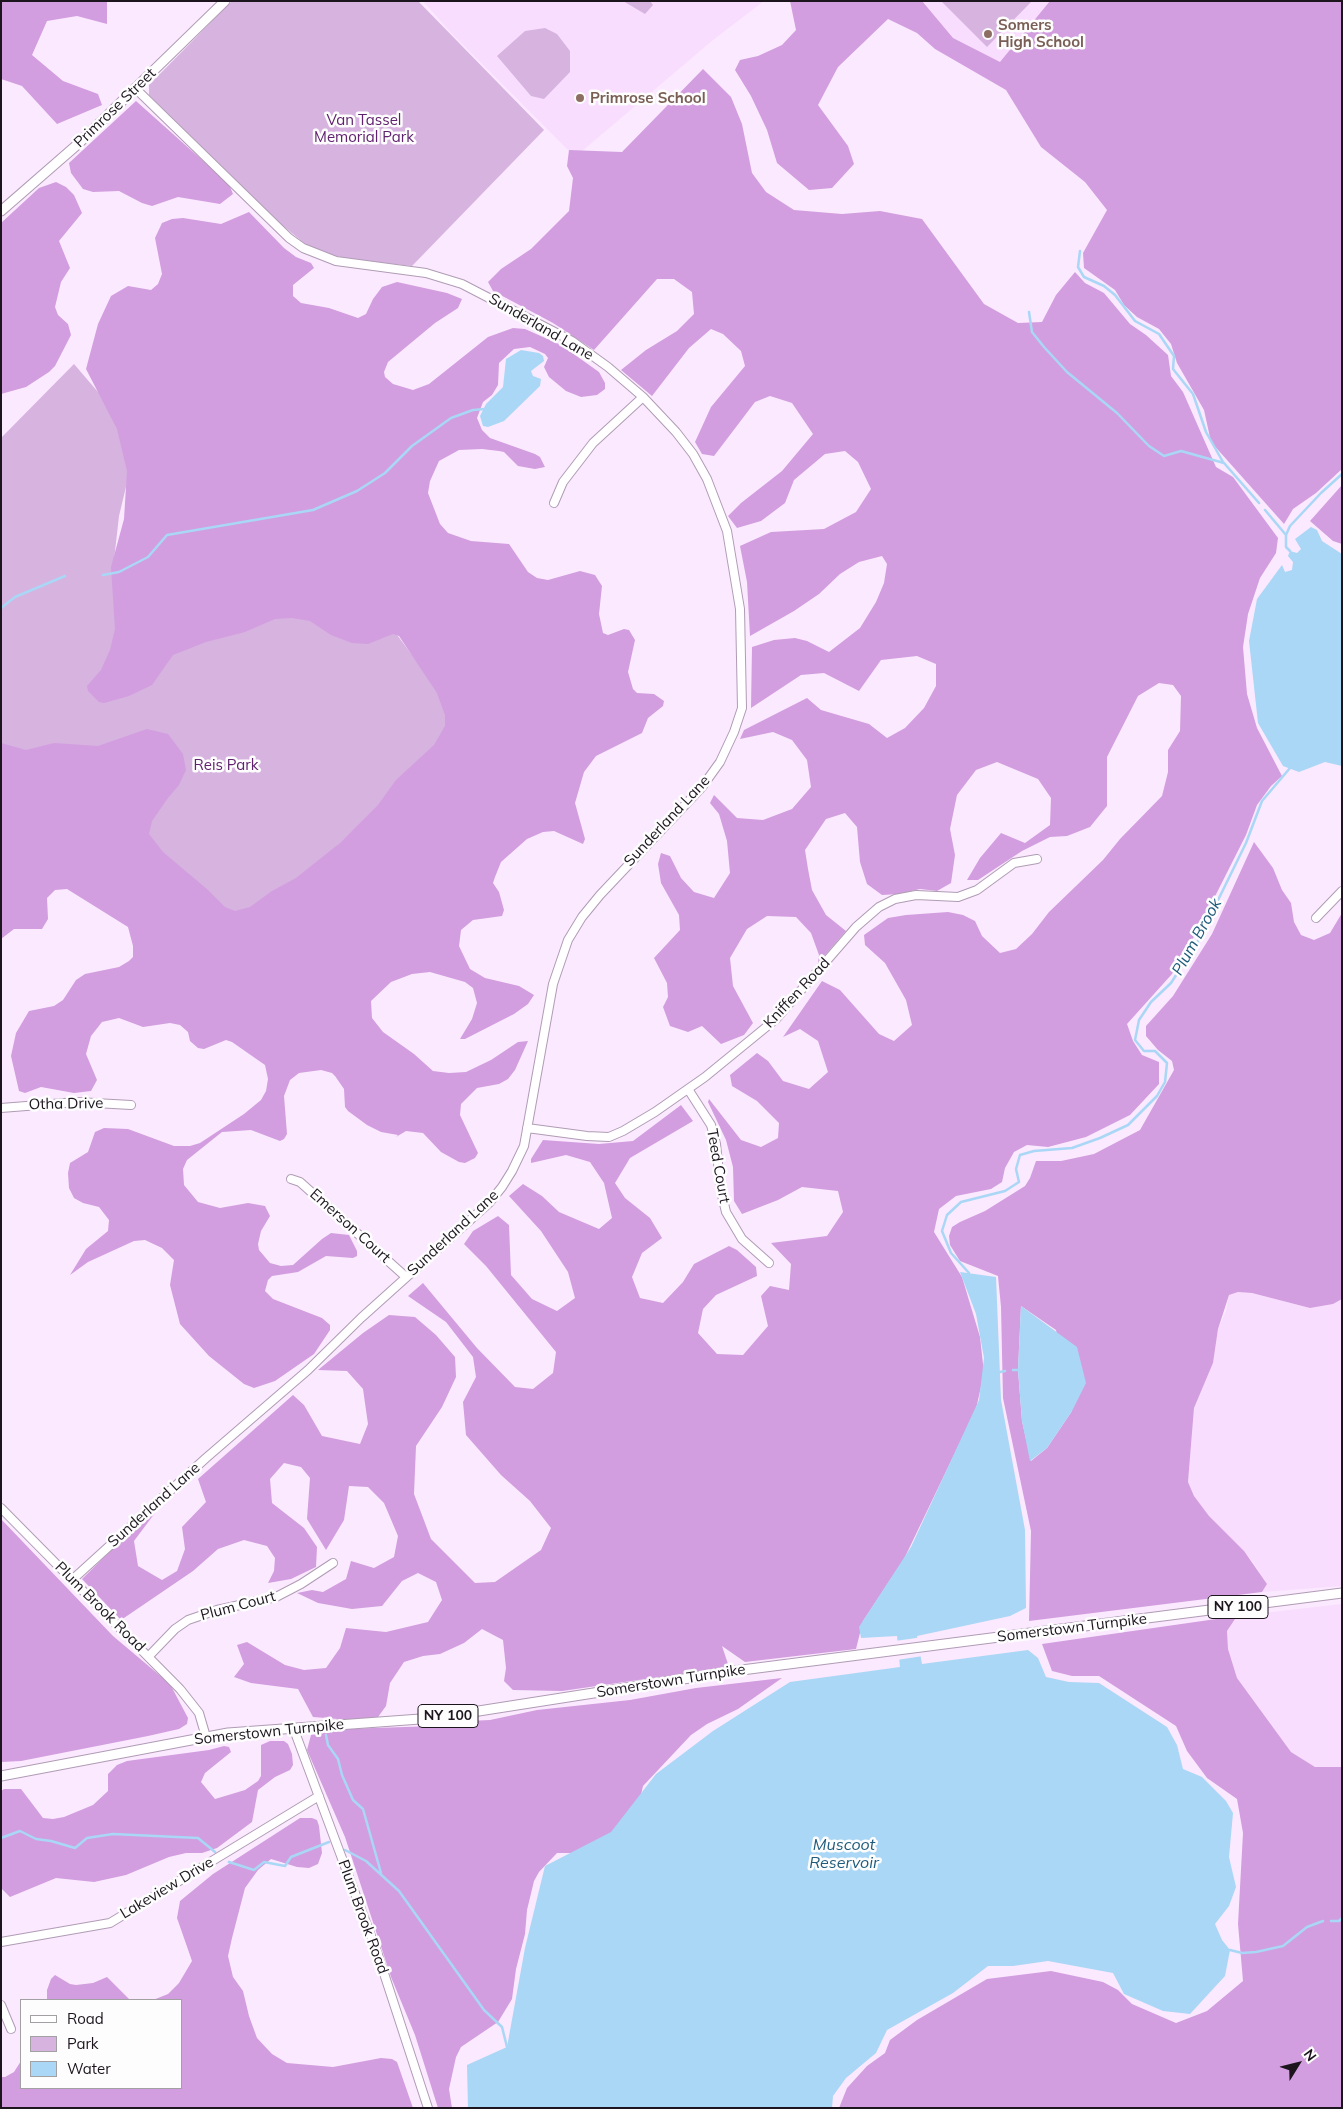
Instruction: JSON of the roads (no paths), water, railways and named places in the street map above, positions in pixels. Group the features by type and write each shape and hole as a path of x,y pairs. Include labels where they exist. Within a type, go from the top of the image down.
{"main road":[{"name":"Primrose Street","path":"1,211 136,89 225,1"},
{"name":"Somerstown Turnpike","path":"1,1776 206,1737 293,1727 443,1716 734,1671 1342,1593"}],"street":[{"name":"Sunderland Lane","path":"72,1580 199,1464 308,1370 361,1318 489,1203 512,1171 524,1146 551,993 568,940 582,917 600,895 678,814 706,781 720,762 734,732 742,708 740,609 727,531 707,479 693,454 676,432 643,397 608,367 572,341 462,284 426,273 336,260 303,248 288,238 136,89"},
{"path":"554,502 563,482 593,443 643,397"},
{"name":"Kniffen Road","path":"527,1128 608,1137 655,1112 688,1089 776,1019 856,926 879,907 895,899 916,895 958,897 976,890 1014,863 1037,859"},
{"path":"1316,918 1342,891"},
{"name":"Teed Court","path":"688,1089 711,1125 716,1144 721,1190 726,1212 742,1239 769,1263"},
{"name":"Otha Drive","path":"1,1108 77,1102 131,1105"},
{"name":"Emerson Court","path":"291,1179 300,1182 406,1277"},
{"name":"Plum Brook Road","path":"1,1508 148,1656 194,1707 203,1724 206,1737"},
{"name":"Plum Court","path":"148,1656 174,1629 188,1620 217,1610 276,1597 301,1584 333,1563"},
{"name":"Plum Brook Road","path":"293,1727 378,1955 428,2108"},
{"name":"Lakeview Drive","path":"1,1942 110,1923 319,1796"},
{"path":"1,2006 11,2029"}],"water":[{"path":"521,350 539,353 543,356 544,361 531,371 533,376 541,379 540,386 504,421 488,427 483,426 480,416 486,404 503,387 506,359"},
{"path":"1311,527 1317,530 1322,541 1342,554 1342,766 1325,762 1299,772 1283,766 1258,723 1249,641 1257,599 1282,565 1285,572 1292,570 1293,562 1288,556 1290,551 1297,553 1301,549 1295,539"},
{"name":"Muscoot Reservoir","path":"960,1272 996,1277 1001,1400 1025,1530 1026,1608 1010,1616 917,1636 922,1664 1028,1650 1038,1658 1046,1677 1069,1682 1099,1683 1167,1727 1177,1745 1183,1769 1202,1777 1226,1801 1233,1813 1229,1857 1236,1887 1229,1906 1215,1924 1222,1940 1230,1950 1225,1976 1190,2014 1163,2011 1124,1994 1113,1973 1048,1961 1013,1966 988,1966 953,1993 887,2030 876,2053 846,2078 833,2096 832,2108 468,2108 467,2065 507,2047 525,1948 545,1866 611,1832 656,1774 713,1731 790,1682 900,1667 897,1636 861,1638 859,1627 911,1547 979,1400 984,1358 976,1314"},
{"path":"1021,1306 1077,1347 1086,1383 1072,1411 1047,1448 1030,1461 1022,1421 1018,1370"}],"waterway":[{"path":"1080,251 1078,267 1084,277 1104,286 1115,295 1135,321 1159,334 1174,356 1173,369 1193,394 1206,432 1223,462"},
{"path":"1029,312 1032,332 1044,347 1067,372 1117,413 1149,446 1164,456 1181,451 1224,463 1259,503"},
{"path":"103,575 119,572 148,557 167,535 313,510 357,491 385,473 412,446 451,418 473,410 485,409"},
{"name":"Plum Brook","path":"1290,551 1286,547 1286,535 1290,526 1342,474"},
{"path":"1265,510 1286,535"},
{"path":"1,608 15,597 65,576"},
{"name":"Plum Brook","path":"969,1273 951,1253 942,1231 947,1215 961,1202 1005,1191 1019,1182 1016,1169 1020,1155 1034,1151 1072,1148 1100,1138 1128,1125 1157,1096 1165,1082 1167,1063 1155,1051 1144,1051 1135,1040 1139,1020 1151,1002 1171,983 1198,941 1246,843 1262,801 1290,768"},
{"path":"1013,1370 1018,1370"},
{"path":"1000,1372 1005,1371"},
{"path":"326,1735 328,1745 338,1759 342,1775 353,1800 363,1809 381,1873"},
{"path":"1,1838 20,1831 36,1839 75,1848 87,1838 113,1834 198,1838 215,1852"},
{"path":"229,1862 254,1870 264,1862 285,1866 291,1857 329,1842"},
{"path":"345,1850 366,1861 399,1891 484,2010 502,2027 507,2047"},
{"path":"1331,1921 1339,1921 1342,1918"},
{"path":"1230,1950 1242,1953 1256,1952 1283,1946 1307,1927 1323,1921"}],"place":[{"name":"Somers High School","path":"988,34"},
{"name":"Primrose School","path":"580,98"}],"park label":[{"name":"Van Tassel Memorial Park","path":"364,128"},
{"name":"Reis Park","path":"226,765"}]}
